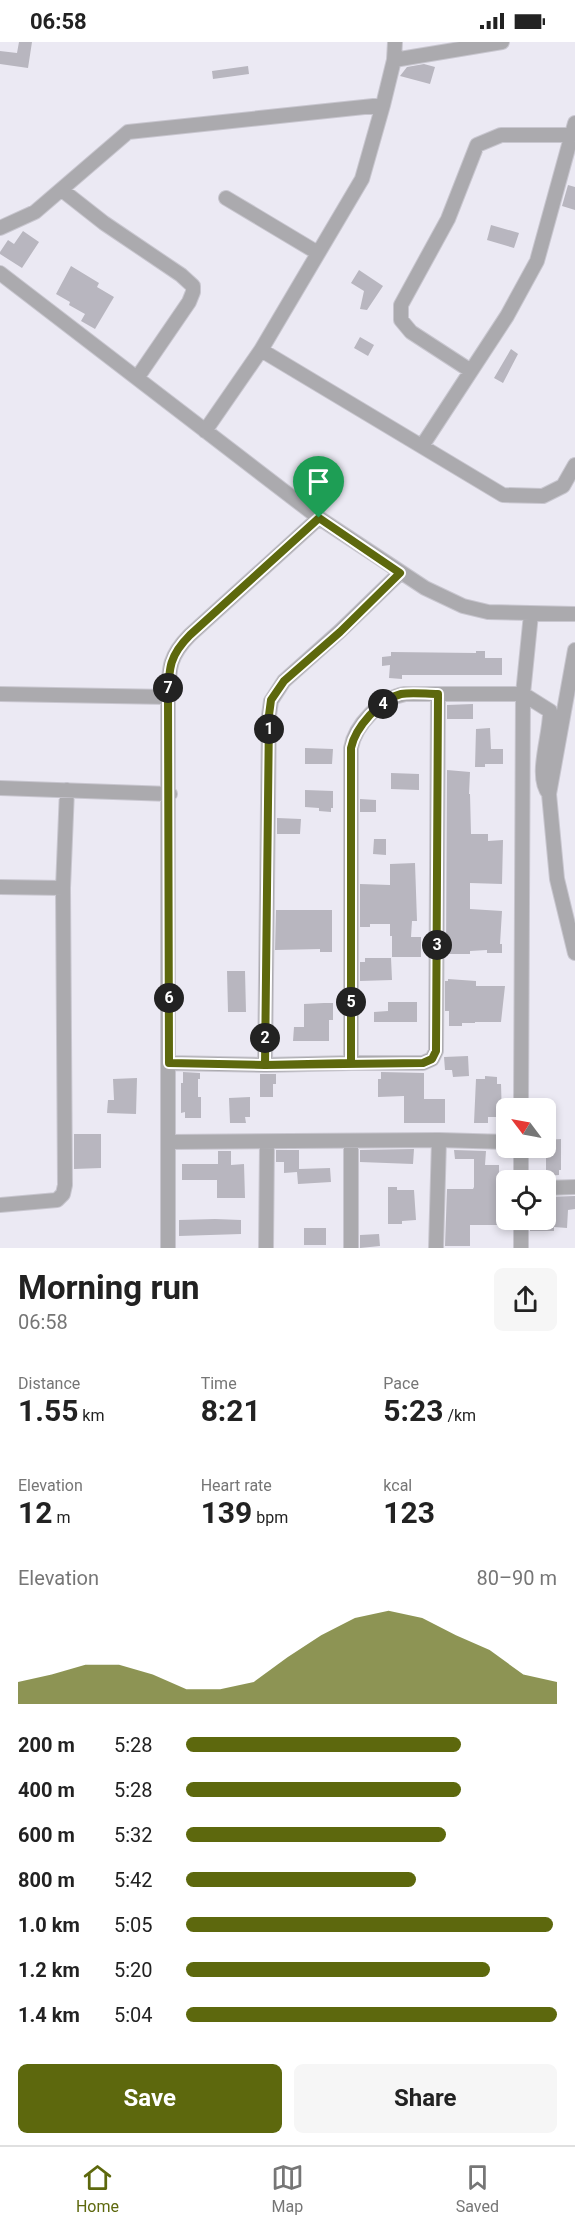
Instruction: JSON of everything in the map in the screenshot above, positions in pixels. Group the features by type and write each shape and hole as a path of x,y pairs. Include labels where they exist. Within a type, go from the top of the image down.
{"street":[{"path":"205,431 261,350 362,179 383,105 395,42"},
{"path":"393,60 502,42"},
{"path":"0,228 35,212 128,132 383,105"},
{"path":"422,446 507,316 537,261 573,129 501,135 477,145 448,219 401,305 401,320 411,332 471,371"},
{"path":"62,190 193,286 189,302 137,378"},
{"path":"226,198 318,253"},
{"path":"0,273 319,518 400,573 444,598 463,606 488,612 575,614"},
{"path":"261,350 502,495 543,496 563,486 575,465"},
{"path":"168,1248 170,794 168,697 171,662 180,644 319,518"},
{"path":"265,1065 271,700 284,681 340,632 400,573"},
{"path":"521,1098 523,694 531,614"},
{"path":"575,650 549,794 557,879 575,953"},
{"path":"0,694 168,697"},
{"path":"351,1063 352,743 362,724 394,696 405,694 523,694 550,711 542,776 544,789 549,794"},
{"path":"169,1063 265,1065 423,1063 432,1059 436,1051 438,694"},
{"path":"0,788 170,794"},
{"path":"0,1205 48,1202 57,1200 63,1194 63,888 67,790"},
{"path":"0,887 63,888"},
{"path":"436,1248 440,1140"},
{"path":"169,1142 496,1142"},
{"path":"351,1142 351,1248"},
{"path":"266,1248 267,1143"},
{"path":"556,1188 575,1187"},
{"path":"521,1230 521,1248"}],"building":[{"path":"19,42 32,42 28,68 0,64 0,51 17,53"},
{"path":"424,64 435,67 430,84 400,76 407,67"},
{"path":"248,66 249,74 213,79 212,71"},
{"path":"568,185 575,187 575,210 562,206"},
{"path":"491,225 519,233 514,248 487,240"},
{"path":"23,231 39,242 22,268 0,252 8,240 14,244"},
{"path":"71,266 99,283 97,287 114,297 95,329 81,321 85,314 56,294"},
{"path":"359,270 383,286 367,310 360,309 364,291 351,283"},
{"path":"360,337 374,345 368,356 354,348"},
{"path":"511,349 518,354 503,383 494,378"},
{"path":"476,651 485,651 485,658 502,658 502,675 402,675 402,679 389,678 390,665 382,666 382,657 391,656 391,652 476,653"},
{"path":"473,704 473,719 447,719 447,705"},
{"path":"490,728 491,749 503,749 503,764 485,764 485,767 475,767 476,729"},
{"path":"305,748 333,749 332,764 305,764"},
{"path":"447,770 470,772 471,834 488,834 488,841 503,840 502,884 470,883 470,909 502,911 500,944 502,944 502,953 487,953 487,950 470,951 470,954 446,954"},
{"path":"391,773 419,774 419,790 391,789"},
{"path":"305,790 333,791 331,812 305,807"},
{"path":"360,799 376,800 376,812 360,812"},
{"path":"277,818 301,819 300,834 277,834"},
{"path":"374,839 386,839 386,855 373,854"},
{"path":"415,863 417,921 412,921 411,937 421,937 421,957 392,957 390,924 370,924 370,927 360,927 360,884 390,885 390,864"},
{"path":"276,910 332,910 332,952 320,952 320,949 275,950"},
{"path":"365,958 391,958 392,980 360,981 360,962 365,962"},
{"path":"227,971 245,971 246,1012 228,1012"},
{"path":"448,979 476,981 476,986 505,986 501,1022 462,1023 462,1026 449,1026 449,1011 445,1011 445,981"},
{"path":"388,1002 417,1002 417,1022 374,1022 374,1012 388,1011"},
{"path":"333,1003 333,1020 329,1020 329,1041 293,1041 294,1027 304,1027 304,1004"},
{"path":"468,1056 469,1076 453,1077 452,1070 445,1070 444,1057"},
{"path":"183,1072 200,1073 198,1097 201,1097 201,1118 185,1118 185,1112 181,1113"},
{"path":"381,1072 424,1073 424,1099 445,1099 445,1123 404,1123 404,1096 378,1097 378,1079 381,1079"},
{"path":"260,1074 276,1074 273,1097 260,1097"},
{"path":"485,1076 497,1077 497,1084 501,1084 501,1098 496,1098 496,1117 488,1117 488,1123 474,1123 476,1079 485,1079"},
{"path":"137,1078 136,1114 107,1113 108,1100 114,1100 113,1079"},
{"path":"250,1097 250,1117 245,1117 246,1123 230,1123 229,1098"},
{"path":"74,1134 101,1134 101,1168 74,1169"},
{"path":"556,1139 561,1139 561,1170 559,1170 559,1175 556,1175 556,1170 546,1170 546,1158 556,1158"},
{"path":"414,1149 413,1164 360,1162 360,1150"},
{"path":"276,1150 299,1150 299,1169 330,1168 331,1182 298,1184 297,1172 284,1173 284,1162 276,1162"},
{"path":"454,1150 486,1151 485,1165 499,1165 499,1170 496,1170 496,1225 470,1225 470,1246 445,1246 447,1189 473,1189 474,1187 474,1159 455,1159"},
{"path":"218,1151 231,1151 231,1165 244,1164 245,1198 217,1198 217,1180 182,1180 182,1164 218,1164"},
{"path":"388,1187 397,1187 397,1190 414,1190 416,1220 402,1221 402,1224 388,1224"},
{"path":"575,1196 575,1209 568,1210 567,1228 556,1227 556,1197"},
{"path":"179,1220 241,1220 241,1234 179,1236"},
{"path":"304,1228 326,1228 326,1245 304,1245"},
{"path":"530,1230 554,1230 554,1231"},
{"path":"379,1234 380,1246 360,1248 360,1235"}],"route":[{"path":"319,518 180,644 171,662 168,697 169,1063 265,1065 351,1063 351,748 357,731 368,717 394,696 400,694 438,694 437,1045 435,1055 428,1062 423,1063 265,1065 271,700 284,681 340,632 400,573 319,518"}]}
